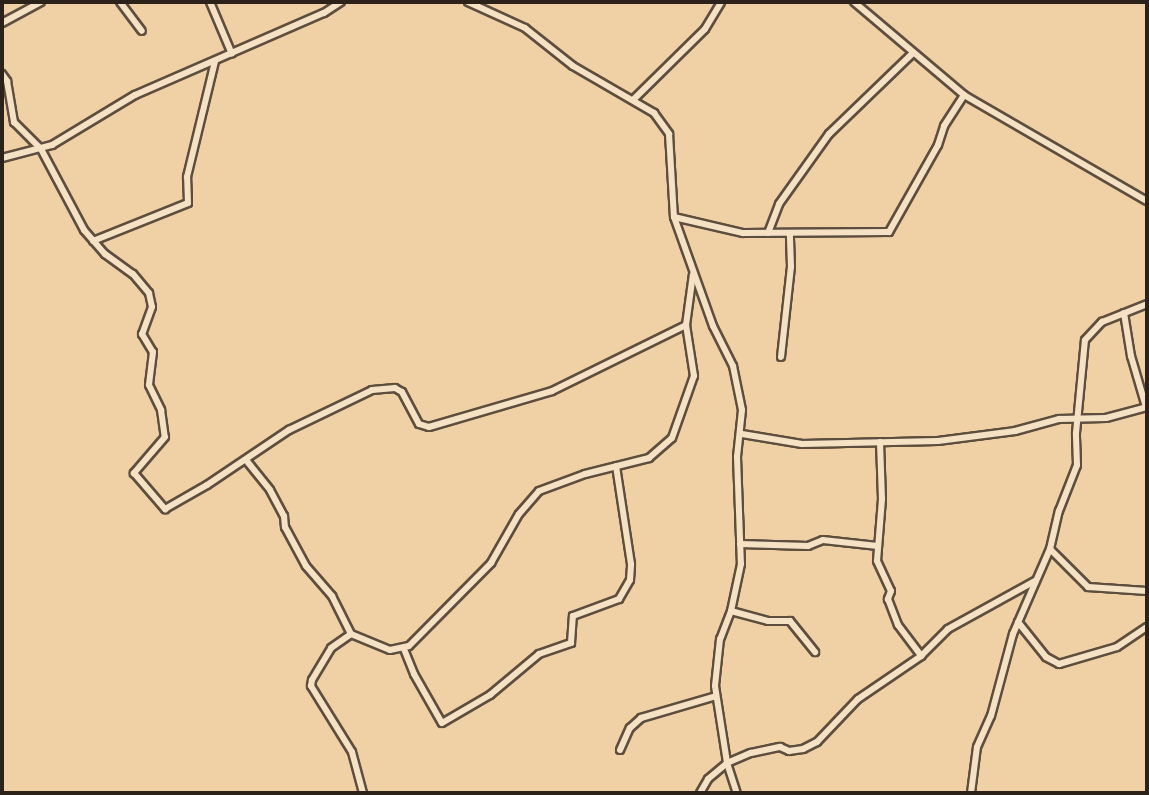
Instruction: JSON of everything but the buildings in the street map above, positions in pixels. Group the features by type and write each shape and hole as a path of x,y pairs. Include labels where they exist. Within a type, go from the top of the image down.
{"street":[{"path":"2,23 41,2"},
{"path":"120,2 142,31"},
{"path":"210,2 232,54"},
{"path":"2,158 41,149 66,138 135,95 324,13 341,2"},
{"path":"468,2 525,27 573,66 654,113 669,134 674,217 718,339 733,366 742,410 742,434 737,457 741,564 731,611 720,639 716,696 727,763 737,793"},
{"path":"633,100 712,21 721,2"},
{"path":"854,2 964,94 1147,201"},
{"path":"768,233 779,204 829,134 913,52"},
{"path":"93,241 188,203 187,177 215,61"},
{"path":"2,74 6,81 14,122 41,149 78,221 93,241 133,274 151,301 150,314 142,334 153,352 149,385 161,410 165,437 135,471 136,476 165,509 246,460 289,430 372,390 395,388 402,392 419,424 429,428 552,391 686,325"},
{"path":"674,217 743,233 889,232 938,145 944,126 964,94"},
{"path":"781,357 790,267 790,233"},
{"path":"246,460 270,490 284,516 285,527 306,566 332,596 351,634 390,650 404,649 491,563 527,501 556,483 649,458 659,452 677,430 694,376 686,325 694,272"},
{"path":"971,793 977,747 991,716 1018,622 1050,549 1059,511 1077,465 1085,340 1102,321 1147,304"},
{"path":"742,434 802,444 939,441 1079,418 1106,418 1147,407 1131,356 1124,313"},
{"path":"880,442 882,499 877,561 891,591 888,598 898,625 921,656"},
{"path":"404,649 414,674 442,723 490,695 538,654 570,643 573,616 619,599 630,580 616,466"},
{"path":"740,544 808,546 823,540 878,545"},
{"path":"1050,549 1088,587 1147,591"},
{"path":"700,793 708,779 727,763 760,751 780,747 789,751 803,749 817,742 858,699 921,656 948,629 1035,580"},
{"path":"731,611 768,621 790,621 815,652"},
{"path":"1018,622 1046,657 1059,664 1117,647 1147,627"},
{"path":"351,634 331,648 311,686 352,752 363,793"},
{"path":"620,750 630,728 641,718 716,696"}]}
